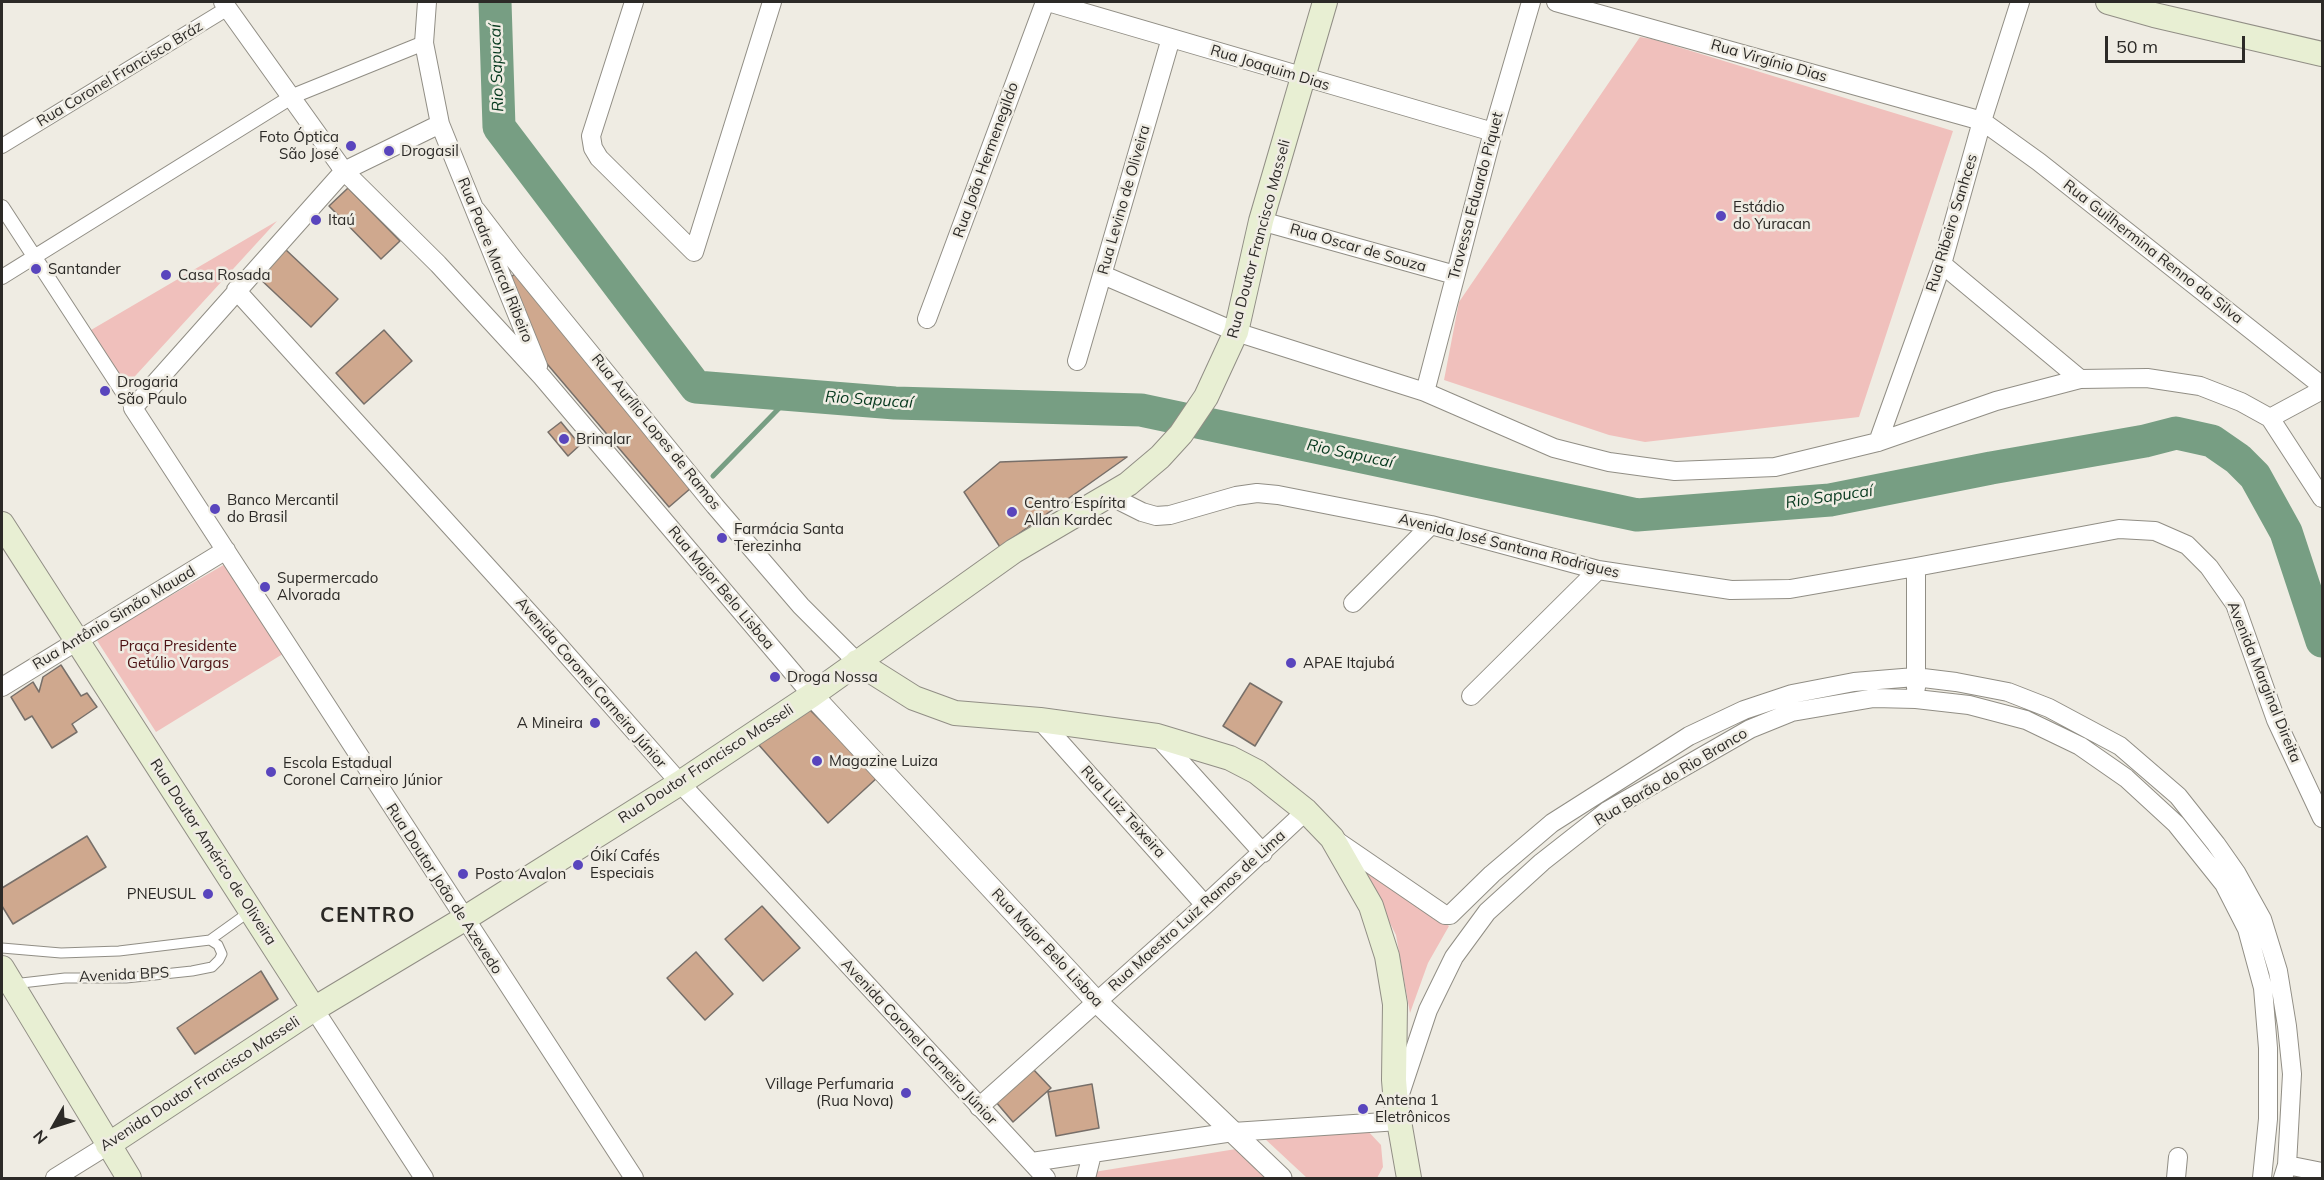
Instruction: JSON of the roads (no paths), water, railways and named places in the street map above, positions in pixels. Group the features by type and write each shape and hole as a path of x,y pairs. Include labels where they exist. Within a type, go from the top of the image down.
{"main road":[{"name":"Rua Doutor Francisco Masseli","path":"314,1009 464,919 680,783 812,695 1014,550 1118,490 1160,457 1181,434 1206,397 1236,332 1261,221 1325,2"},
{"path":"2108,2 2322,54"},
{"name":"Rua Doutor Américo de Oliveira","path":"2,524 314,1009"},
{"name":"Rua Aurílio Lopes de Ramos","path":"857,662 914,699 955,713 1040,720 1157,736 1230,758 1257,772 1306,811 1332,838 1371,906 1387,956 1395,1004 1394,1080 1405,1174"},
{"path":"5,980 129,1179"},
{"name":"Avenida Doutor Francisco Masseli","path":"108,1145 314,1009"}],"street":[{"name":"Rua Padre Marcal Ribeiro","path":"426,2 424,43 440,124 542,377"},
{"path":"634,2 591,136 593,148 599,158 694,252 772,2"},
{"name":"Rua Joaquim Dias","path":"1046,2 1493,132"},
{"name":"Rua João Hermenegildo","path":"927,319 1046,2"},
{"name":"Travessa Eduardo Piquet","path":"1425,392 1493,132 1531,2"},
{"name":"Rua Virgínio Dias","path":"1556,2 1982,121"},
{"name":"Rua Ribeiro Sanhces","path":"1878,442 1942,264 1982,121 2020,2"},
{"name":"Rua Major Belo Lisboa","path":"230,4 344,171 438,264 542,377 812,695 1097,1002 1281,1179"},
{"name":"Rua Coronel Francisco Bráz","path":"2,146 230,4"},
{"name":"Rua Levino de Oliveira","path":"1077,361 1171,38"},
{"path":"2,277 293,96 424,43"},
{"name":"Rua Guilhermina Renno da Silva","path":"1982,121 2039,162 2322,388"},
{"path":"133,408 344,171 440,124"},
{"name":"Rua Doutor João de Azevedo","path":"2,207 634,1179"},
{"name":"Rua Aurílio Lopes de Ramos","path":"476,210 715,506 801,606 857,662"},
{"name":"Rua Oscar de Souza","path":"1261,221 1455,275"},
{"path":"1942,264 2080,379"},
{"path":"1103,275 1236,332 1425,392 1554,448 1609,462 1675,471 1775,467 1878,442 1996,401 2080,379 2147,378 2200,386 2241,402 2270,418 2322,498"},
{"name":"Avenida Coronel Carneiro Júnior","path":"236,290 553,639 680,783 1046,1179"},
{"path":"2270,418 2322,388"},
{"name":"Avenida José Santana Rodrigues","path":"1118,490 1142,512 1156,516 1170,515 1236,496 1257,493 1278,495 1431,525 1598,570 1731,590 1790,589 1916,567"},
{"path":"1353,603 1431,525"},
{"name":"Avenida Marginal Direita","path":"1916,567 2119,529 2155,531 2187,545 2209,567 2235,604 2276,720 2322,818"},
{"name":"Rua Antônio Simão Mauad","path":"2,687 75,640 226,550"},
{"path":"1916,567 1916,699"},
{"path":"1471,696 1598,570"},
{"name":"Rua Barão do Rio Branco","path":"1332,838 1445,915 1454,913 1492,874 1552,823 1689,736 1744,710 1792,694 1854,682 1915,677 2007,692 2049,708 2120,746 2178,796 2237,874 2262,919 2278,971 2292,1074 2285,1172"},
{"name":"Rua Barão do Rio Branco","path":"1397,1113 1428,1010 1454,957 1487,912 1542,862 1607,811 1750,729 1792,712 1874,698 1916,699 1969,705 2026,720 2080,746 2126,778 2176,824 2224,884 2247,929 2263,988 2268,1048 2268,1119 2262,1179"},
{"name":"Rua Luiz Teixeira","path":"1040,720 1205,905"},
{"path":"1157,736 1263,853"},
{"name":"Rua Maestro Luiz Ramos de Lima","path":"979,1107 1263,853 1306,811"},
{"name":"Rua Doutor Américo de Oliveira","path":"314,1009 424,1179"},
{"path":"1032,1162 1233,1132 1397,1113"},
{"name":"Avenida Doutor Francisco Masseli","path":"56,1179 108,1145"},
{"path":"1086,1179 1092,1154"},
{"path":"2176,1179 2178,1157"},
{"path":"2285,1172 2322,1172"}],"lane":[{"name":"Avenida BPS","path":"2,948 61,952 119,951 210,940 251,911"},
{"name":"Avenida BPS","path":"5,980 126,978 192,971 212,967 219,960 222,954 218,945 210,940"}],"waterway":[{"name":"Rio Sapucaí","path":"495,2 499,127 696,387 895,403 1141,410 1637,515 1830,500 1991,468 2145,441 2176,433 2212,441 2238,459 2255,476 2286,532 2322,641"},
{"path":"713,476 792,395"}],"place":[{"name":"Foto Óptica São José","path":"351,146"},
{"name":"Drogasil","path":"389,151"},
{"name":"Estádio do Yuracan","path":"1721,216"},
{"name":"Itaú","path":"316,220"},
{"name":"Santander","path":"36,269"},
{"name":"Casa Rosada","path":"166,275"},
{"name":"Drogaria São Paulo","path":"105,391"},
{"name":"Brinqlar","path":"564,439"},
{"name":"Banco Mercantil do Brasil","path":"215,509"},
{"name":"Centro Espírita Allan Kardec","path":"1012,512"},
{"name":"Farmácia Santa Terezinha","path":"722,538"},
{"name":"Supermercado Alvorada","path":"265,587"},
{"name":"APAE Itajubá","path":"1291,663"},
{"name":"Droga Nossa","path":"775,677"},
{"name":"A Mineira","path":"595,723"},
{"name":"Magazine Luiza","path":"817,761"},
{"name":"Escola Estadual Coronel Carneiro Júnior","path":"271,772"},
{"name":"Óikí Cafés Especiais","path":"578,865"},
{"name":"Posto Avalon","path":"463,874"},
{"name":"PNEUSUL","path":"208,894"},
{"name":"Village Perfumaria (Rua Nova)","path":"906,1093"},
{"name":"Antena 1 Eletrônicos","path":"1363,1109"}],"district":[{"name":"CENTRO","path":"368,916"}],"park label":[{"name":"Praça Presidente Getúlio Vargas","path":"178,654"}]}
